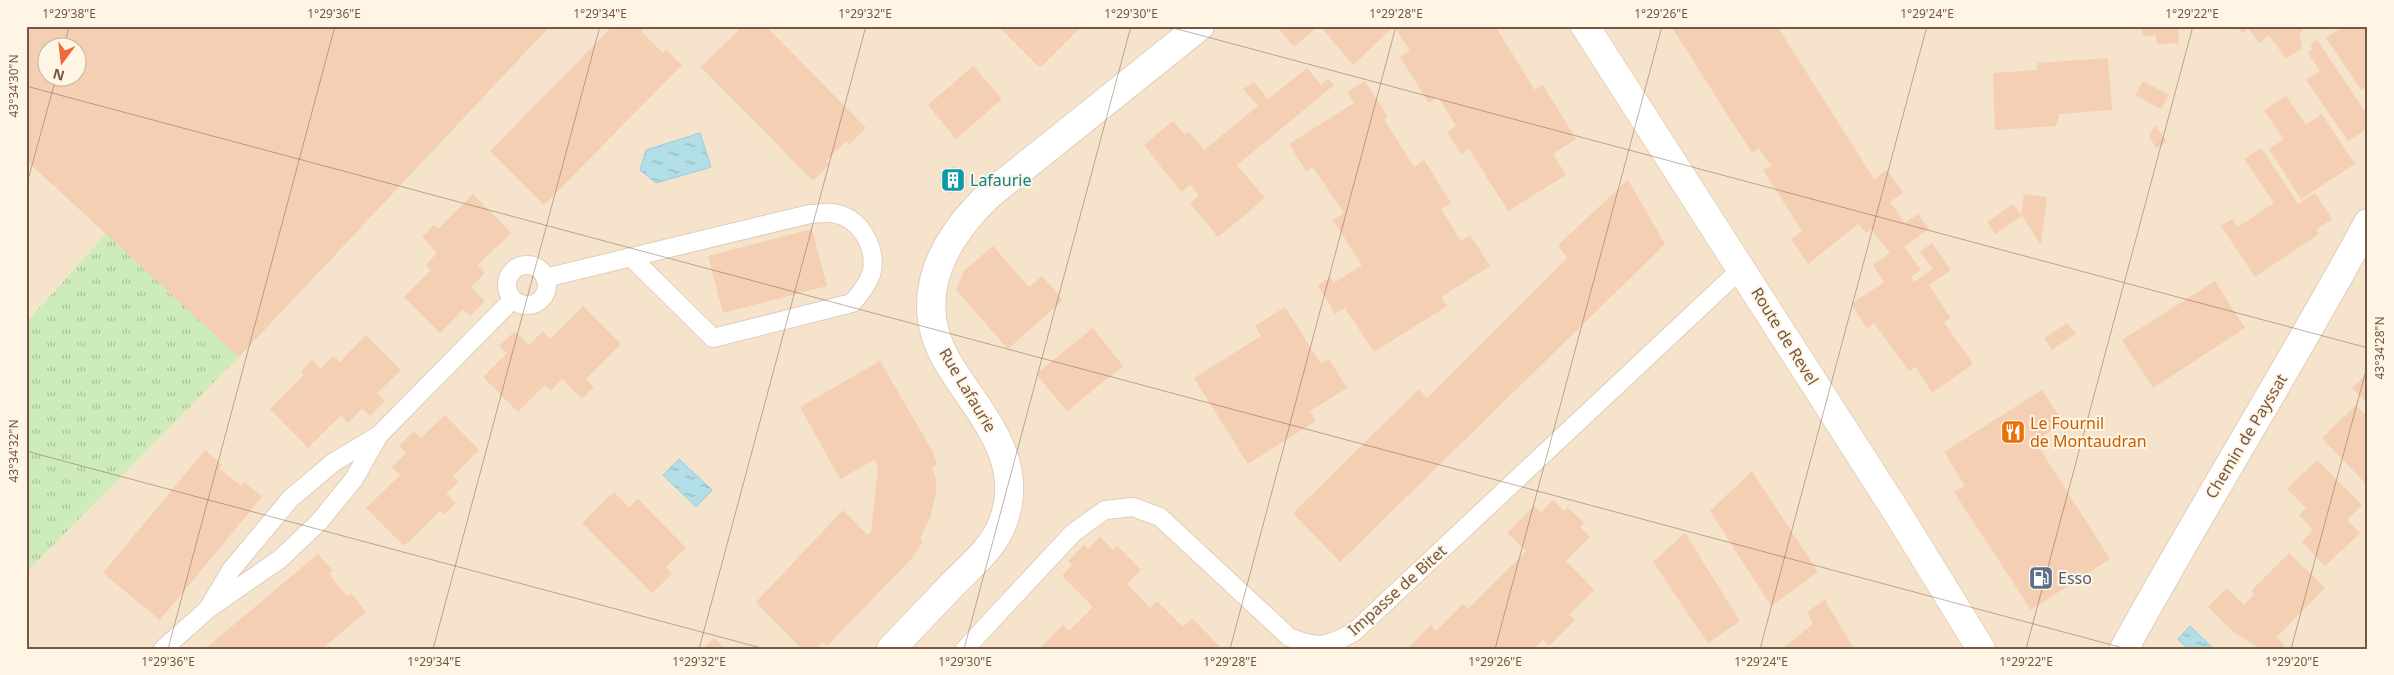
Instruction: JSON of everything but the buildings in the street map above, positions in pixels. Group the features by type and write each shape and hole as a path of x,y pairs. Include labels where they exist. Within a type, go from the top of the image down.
{"street":[{"name":"Rue Lafaurie","path":"891,649 990,546 1003,523 1010,497 1008,470 998,440 946,360 934,328 932,305 934,279 945,249 967,216 990,194 1200,26"},
{"name":"Route de Revel","path":"1585,26 1742,268 1981,649"},
{"name":"Chemin de Payssat","path":"2124,649 2183,542 2321,310 2368,223"}],"lane":[{"path":"546,278 631,257 810,214 834,213 851,220 866,234 871,249 872,271 863,290 852,303 713,338 631,257"},
{"path":"527,264 542,270 546,278 548,286 542,300 527,307 512,300 506,285 512,271 527,264"},
{"name":"Impasse de Bitet","path":"965,649 1073,533 1106,510 1133,507 1160,517 1289,636 1311,646 1333,644 1354,632 1742,268"},
{"path":"208,609 231,570 291,498 334,462 379,435 512,300"},
{"path":"163,649 208,609 280,559 319,522 354,479 379,435"}],"shaded area":[{"path":"550,26 2368,26 2368,649 26,649 26,573 239,357"},
{"path":"26,160 106,234 26,321"}],"green space":[{"path":"26,26 550,26 239,357 26,573 26,322 106,234 26,160"}],"water":[{"path":"700,133 711,167 656,183 640,170 646,150"},
{"path":"679,459 712,490 696,507 663,475"},
{"path":"2190,626 2214,649 2188,649 2178,639"}],"place":[{"name":"Lafaurie","path":"953,180"},
{"name":"Le Fournil de Montaudran","path":"2013,432"},
{"name":"Esso","path":"2041,578"}]}
